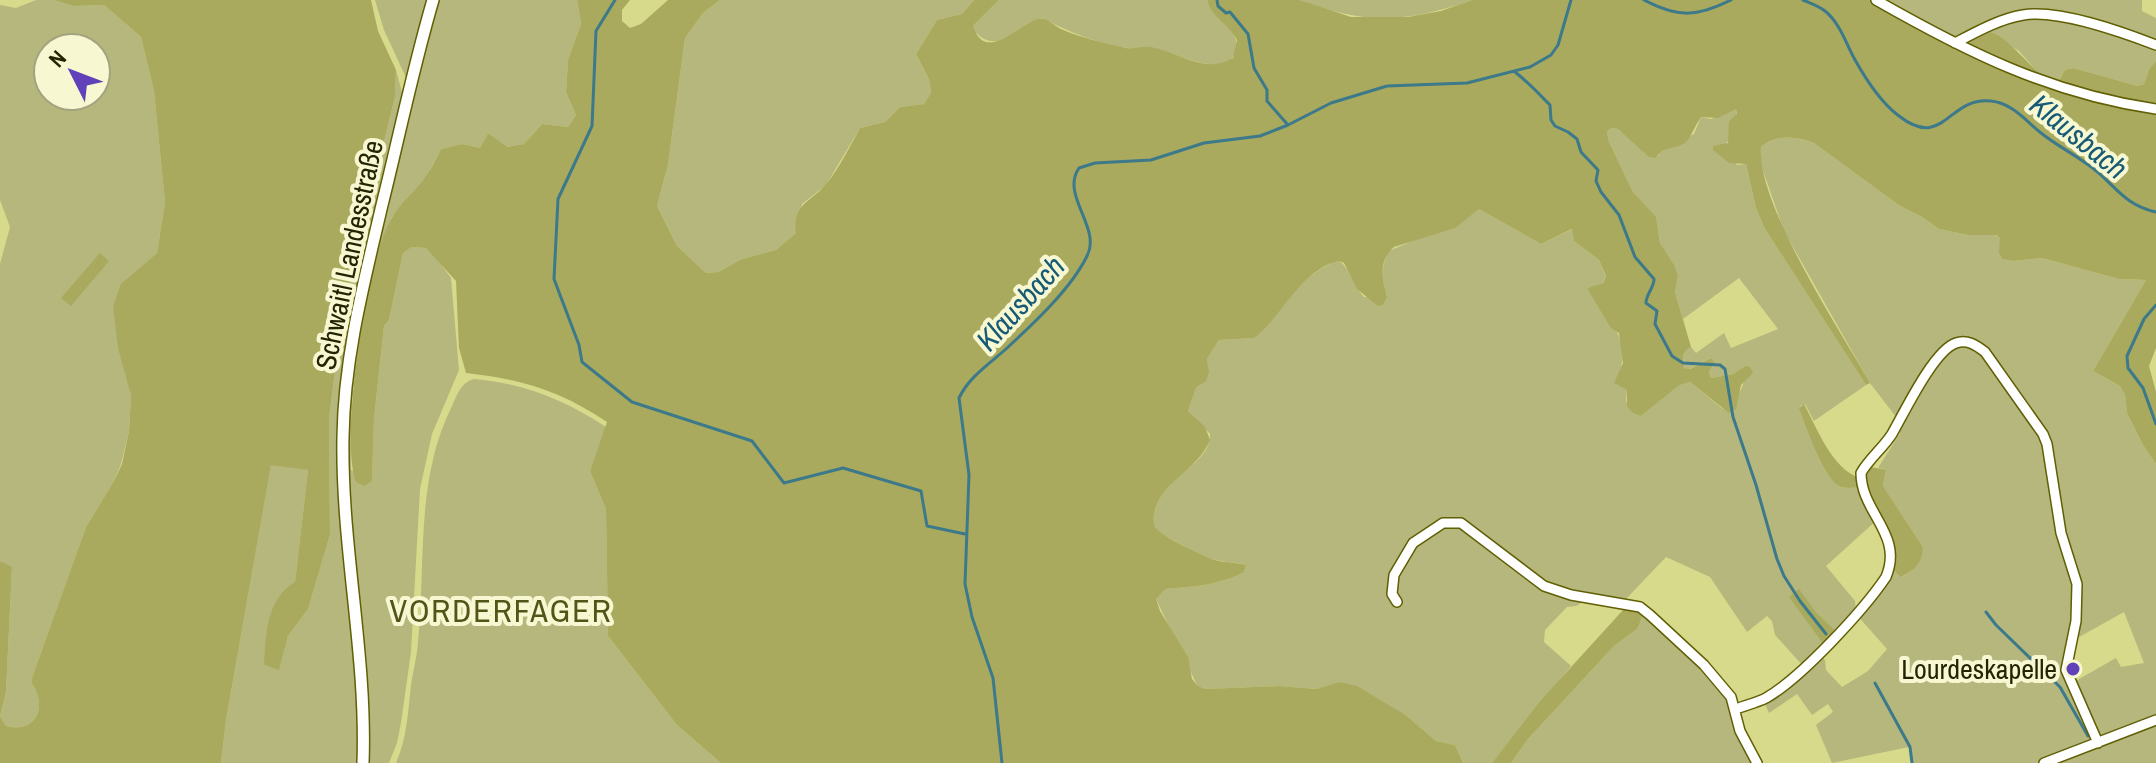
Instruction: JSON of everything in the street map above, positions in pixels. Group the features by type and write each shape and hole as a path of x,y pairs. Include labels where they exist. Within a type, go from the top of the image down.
{"street":[{"name":"Schwaitl Landesstraße","path":"363,763 363,701 343,486 345,392 352,338 433,0"},
{"path":"1876,0 2026,77 2156,109"},
{"path":"1955,43 2000,22 2034,13 2107,28 2156,45"},
{"path":"1736,709 1763,700 1790,681 1847,623 1886,577 1892,550 1863,487 1861,473 1891,435 1941,354 1949,346 1964,342 1985,352 2047,444 2061,533 2077,584 2076,621 2066,670 2098,743"},
{"path":"1397,602 1392,594 1392,585 1405,553 1426,532 1455,521 1472,530 1544,586 1571,595 1640,607 1704,665 1731,697 1740,731 1757,763"},
{"path":"2044,763 2156,720"}],"green space":[{"path":"36,0 54,0 73,6 104,5 141,37 154,91 165,202 157,253 122,284 113,306 131,395 129,431 121,464 86,527 34,672 31,682 39,700 39,709 32,722 17,727 6,726 0,716 6,692 12,568 0,561 0,264 10,227 0,200 0,5 16,8"},
{"path":"375,0 428,0 407,80 384,30"},
{"path":"439,0 577,0 581,24 568,60 566,92 576,115 568,127 542,124 524,144 506,147 488,133 480,148 462,144 441,149 426,177 391,218 381,247 360,339 352,400 351,470 372,481 374,419 384,326 389,320 403,253 412,247 426,248 451,278 459,370 432,434 420,489 411,652 397,743 389,763 368,763 368,721 350,514 350,402 358,343 369,286"},
{"path":"720,0 974,0 962,14 937,20 916,54 929,79 931,93 924,104 900,107 885,122 860,128 826,185 802,204 796,233 776,250 742,259 718,272 706,273 677,246 657,206 668,165 685,38 703,13"},
{"path":"999,0 1207,0 1234,35 1236,50 1231,59 1212,64 1154,48 1120,47 1097,41 1043,18 1005,38 987,40 973,30 973,26"},
{"path":"1300,0 1472,0 1427,13 1386,18 1345,14"},
{"path":"1882,0 2142,0 2142,11 2156,18 2156,38 2074,15 2029,10 2000,18 1954,40"},
{"path":"2051,17 2156,48 2156,61 2149,69 2144,84 2138,86 2073,68 2065,70 2058,81 2044,79 2019,51 1986,31 2015,19"},
{"path":"396,70 403,96 352,308 339,394 340,518 355,681 358,763 221,763 271,464 308,470 295,582 264,665 279,669 288,636 308,609 330,535 329,419 343,307 395,97"},
{"path":"1736,109 1737,115 1729,121 1729,140 1725,145 1737,165 1746,164 1756,208 1765,229 1866,385 1814,421 1805,404 1800,406 1815,448 1831,478 1842,487 1863,487 1878,519 1826,566 1855,601 1856,612 1890,566 1902,577 1916,565 1923,547 1883,486 1886,470 1878,468 1900,433 1899,421 1870,383 1784,231 1760,162 1761,147 1773,140 1786,138 1814,143 1900,206 1939,229 2000,238 2000,253 2004,259 2042,258 2119,279 2146,280 2093,371 2120,386 2125,395 2127,413 2156,464 2156,763 1912,763 1909,747 1832,763 1816,725 1833,712 1828,704 1812,715 1797,694 1769,713 1763,700 1804,667 1775,635 1772,621 1767,616 1747,632 1710,577 1666,557 1625,600 1589,598 1576,606 1567,607 1545,630 1544,642 1571,666 1492,763 1463,763 1455,745 1436,741 1407,716 1339,682 1318,689 1280,686 1205,689 1197,685 1156,599 1164,589 1225,580 1244,572 1246,565 1211,559 1190,550 1159,532 1154,518 1164,491 1199,458 1209,443 1210,434 1188,411 1196,388 1207,375 1207,359 1219,340 1254,338 1305,281 1328,265 1340,261 1364,297 1387,297 1383,274 1389,251 1466,218 1479,209 1541,244 1573,229 1574,241 1599,260 1606,277 1604,284 1587,288 1611,321 1621,344 1621,369 1615,383 1627,390 1626,401 1641,416 1679,384 1690,382 1723,409 1740,391 1745,366 1733,374 1711,378 1709,372 1715,362 1711,358 1689,369 1684,368 1684,353 1691,347 1696,353 1724,333 1731,348 1778,329 1739,278 1683,319 1675,292 1678,276 1660,243 1656,218 1633,192 1607,132 1611,128 1618,129 1649,156 1658,156 1662,150 1694,134 1701,117 1711,119","holes":["1799,590 1838,633 1856,614 1887,649 1868,671 1842,687 1826,670 1825,660 1818,653 1825,646","2124,612 2144,663 2121,667 2116,658 2072,683 2066,670 2072,641"]},
{"path":"474,379 510,384 543,394 606,427 590,471 606,509 608,636 677,725 721,763 396,763 405,734 417,648 424,522 432,463 440,434 458,393"},
{"path":"1640,607 1731,697 1752,763 1511,763 1528,739 1614,646 1637,629"}],"shaded area":[{"path":"54,0 371,0 378,31 396,70 395,97 343,307 329,419 330,535 308,609 288,636 279,670 264,665 267,630 278,598 295,582 308,470 271,465 221,763 0,763 0,716 6,726 17,727 32,722 36,716 39,700 31,682 34,672 86,527 122,464 129,431 131,395 118,348 113,306 121,284 157,253 165,202 154,91 141,37 104,5 73,6"},
{"path":"577,0 630,0 622,10 622,21 630,28 641,24 668,0 720,0 703,13 685,38 668,165 657,206 677,246 706,273 718,272 742,259 776,250 796,233 800,209 832,177 860,128 885,122 900,107 924,104 931,93 929,79 916,54 937,20 962,14 974,0 999,0 973,26 979,38 987,42 997,41 1037,19 1045,19 1061,29 1101,42 1126,48 1151,47 1192,61 1212,64 1233,58 1237,40 1212,11 1207,0 1300,0 1351,17 1408,17 1441,11 1472,0 1871,0 1946,43 1978,32 1997,35 2052,81 2058,81 2065,70 2073,68 2138,86 2144,84 2149,69 2156,61 2156,348 2149,366 2156,392 2156,464 2127,413 2125,395 2120,386 2093,371 2146,280 2119,279 2042,258 2003,259 1999,253 2000,238 1996,235 1968,235 1939,229 1900,206 1814,143 1793,138 1773,140 1761,147 1763,171 1772,200 1802,266 1870,383 1866,385 1765,229 1756,208 1746,164 1729,163 1713,150 1713,146 1728,143 1729,121 1737,114 1736,109 1718,118 1701,117 1688,140 1663,150 1655,158 1649,157 1618,129 1611,128 1607,132 1609,142 1633,192 1656,217 1660,243 1678,276 1675,292 1691,347 1683,356 1684,368 1690,369 1711,358 1715,362 1709,372 1711,378 1750,367 1753,373 1741,385 1736,409 1729,413 1690,382 1679,385 1641,416 1633,413 1627,406 1627,390 1614,383 1623,363 1619,333 1611,328 1587,288 1604,283 1606,276 1599,260 1574,241 1572,229 1541,244 1479,209 1455,228 1394,247 1389,252 1383,264 1387,297 1383,305 1378,306 1357,289 1340,261 1327,265 1305,281 1254,338 1219,340 1207,359 1209,372 1206,381 1196,388 1188,411 1205,427 1210,440 1197,460 1165,491 1155,511 1155,527 1173,540 1215,560 1246,565 1244,572 1225,580 1165,589 1156,599 1188,657 1192,679 1197,685 1205,689 1280,686 1317,689 1339,682 1357,686 1407,716 1436,741 1455,745 1463,763 721,763 677,725 608,636 606,509 590,471 607,422 573,402 540,388 466,373 459,348 456,281 426,248 412,247 403,253 389,320 384,326 374,419 372,481 364,486 356,482 351,429 358,350 373,272 391,219 426,176 441,149 462,144 480,148 488,133 507,147 524,144 542,124 568,127 576,115 566,92 568,60 581,24"},
{"path":"100,253 109,261 71,306 61,298"},
{"path":"1804,404 1826,447 1841,466 1860,478 1866,466 1886,470 1883,486 1923,547 1914,569 1901,577 1890,566 1892,557 1863,487 1840,487 1825,470 1799,408"},
{"path":"0,561 12,567 6,692 0,716"},
{"path":"1799,589 1816,612 1838,633 1825,646 1789,597"},
{"path":"1624,604 1640,607 1641,619 1637,629 1614,646 1528,739 1511,763 1492,763 1542,699 1623,610"}],"waterway":[{"path":"615,0 596,31 592,126 558,199 554,279 579,345 582,362 632,402 752,441 784,483 843,468 921,491 927,526 965,534"},
{"path":"1217,0 1218,6 1226,13 1230,12 1248,34 1254,68 1267,90 1267,101 1288,125"},
{"name":"Klausbach","path":"1002,763 993,678 972,617 965,584 969,475 959,398 974,377 1051,306 1087,256 1089,234 1074,189 1079,168 1095,163 1151,160 1204,143 1260,136 1331,103 1387,86 1467,83 1530,67 1551,55 1558,45 1571,0"},
{"name":"Klausbach","path":"1644,0 1667,10 1688,13 1708,10 1731,0"},
{"name":"Klausbach","path":"1803,0 1830,16 1858,66 1886,104 1899,116 1926,128 1937,125 1965,106 1977,102 1999,102 2096,171 2134,204 2156,212"},
{"path":"1515,72 1550,105 1551,120 1555,126 1577,139 1581,152 1598,170 1596,181 1601,192 1619,215 1635,257 1654,279 1646,303 1657,311 1655,324 1672,356 1683,363 1720,365 1725,369 1733,417 1777,559 1800,601 1826,634"},
{"path":"2156,305 2144,319 2127,356 2128,368 2143,388 2156,424"},
{"path":"1986,612 2060,687 2088,736"},
{"path":"1875,683 1910,747 1912,763"}],"place":[{"name":"Lourdeskapelle","path":"2073,669"}],"district":[{"name":"VORDERFAGER","path":"501,610"}]}
